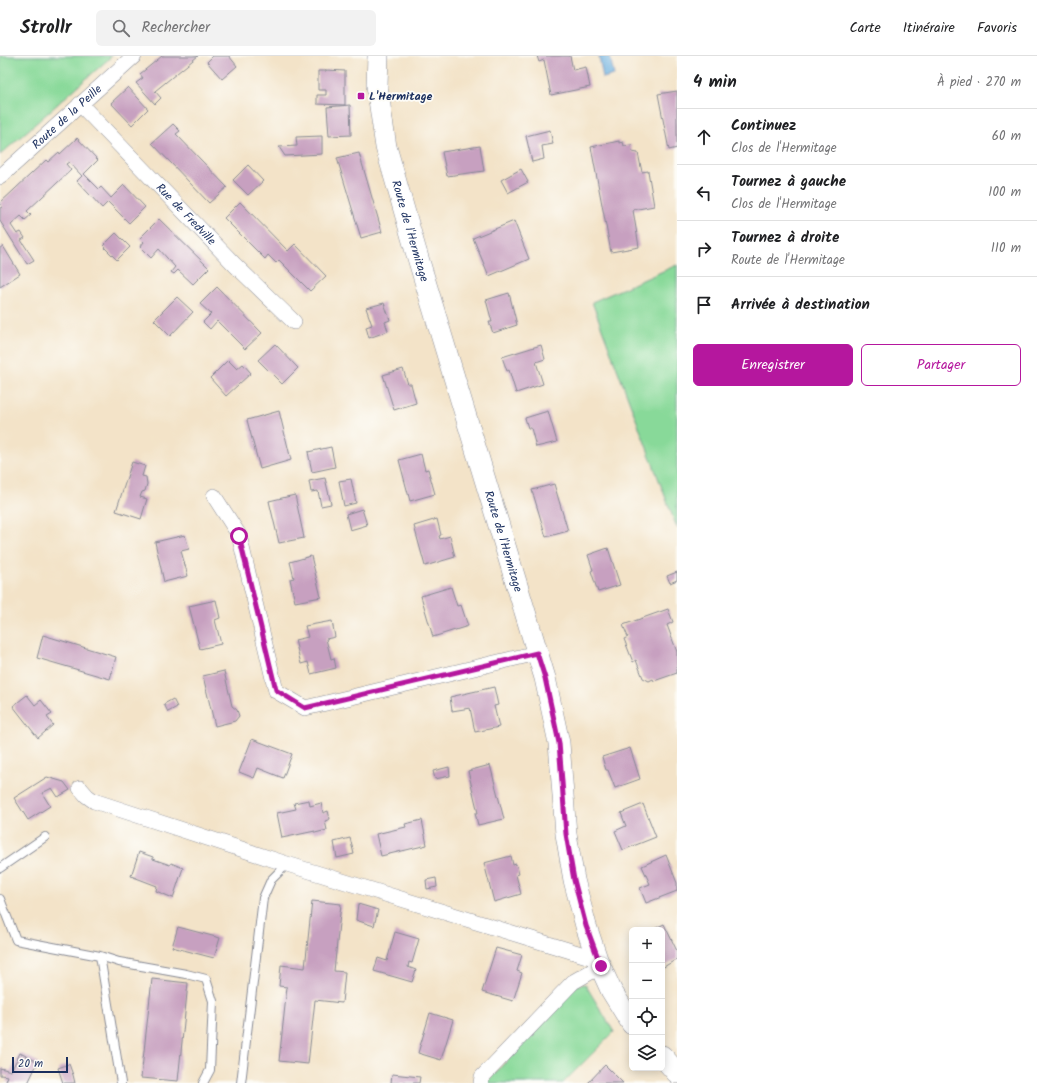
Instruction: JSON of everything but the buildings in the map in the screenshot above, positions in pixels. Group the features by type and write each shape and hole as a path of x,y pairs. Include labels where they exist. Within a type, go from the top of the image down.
{"street":[{"name":"Route de la Peille","path":"0,177 134,56"},
{"name":"Route de l'Hermitage","path":"378,56 377,86 386,147 545,678 559,743 566,834 574,880 586,926 599,962 611,990 629,1019"},
{"name":"Rue de Fredville","path":"80,104 235,265 294,322"},
{"path":"214,496 239,536 276,690 305,708 537,653"},
{"path":"80,788 94,801 287,864 599,962"},
{"path":"481,1083 482,1077 573,982 599,962"},
{"path":"665,1059 677,1073"}],"lane":[{"path":"0,868 45,837"},
{"path":"241,1083 263,898 271,880 287,864"},
{"path":"0,899 16,940 100,956 119,962 206,979 213,1001 210,1070 203,1083"},
{"path":"100,956 121,1083"}],"green space":[{"path":"0,56 112,56 0,155"},
{"path":"677,265 677,528 592,302"},
{"path":"585,984 614,1032 563,1083 486,1083 577,985"}],"water":[{"path":"599,56 610,56 614,75 603,78"}],"place":[{"name":"L'Hermitage","path":"361,96"}],"route":[{"path":"239,536 276,690 305,708 537,653 545,678 559,743 566,834 574,880 586,926 601,966"}]}
